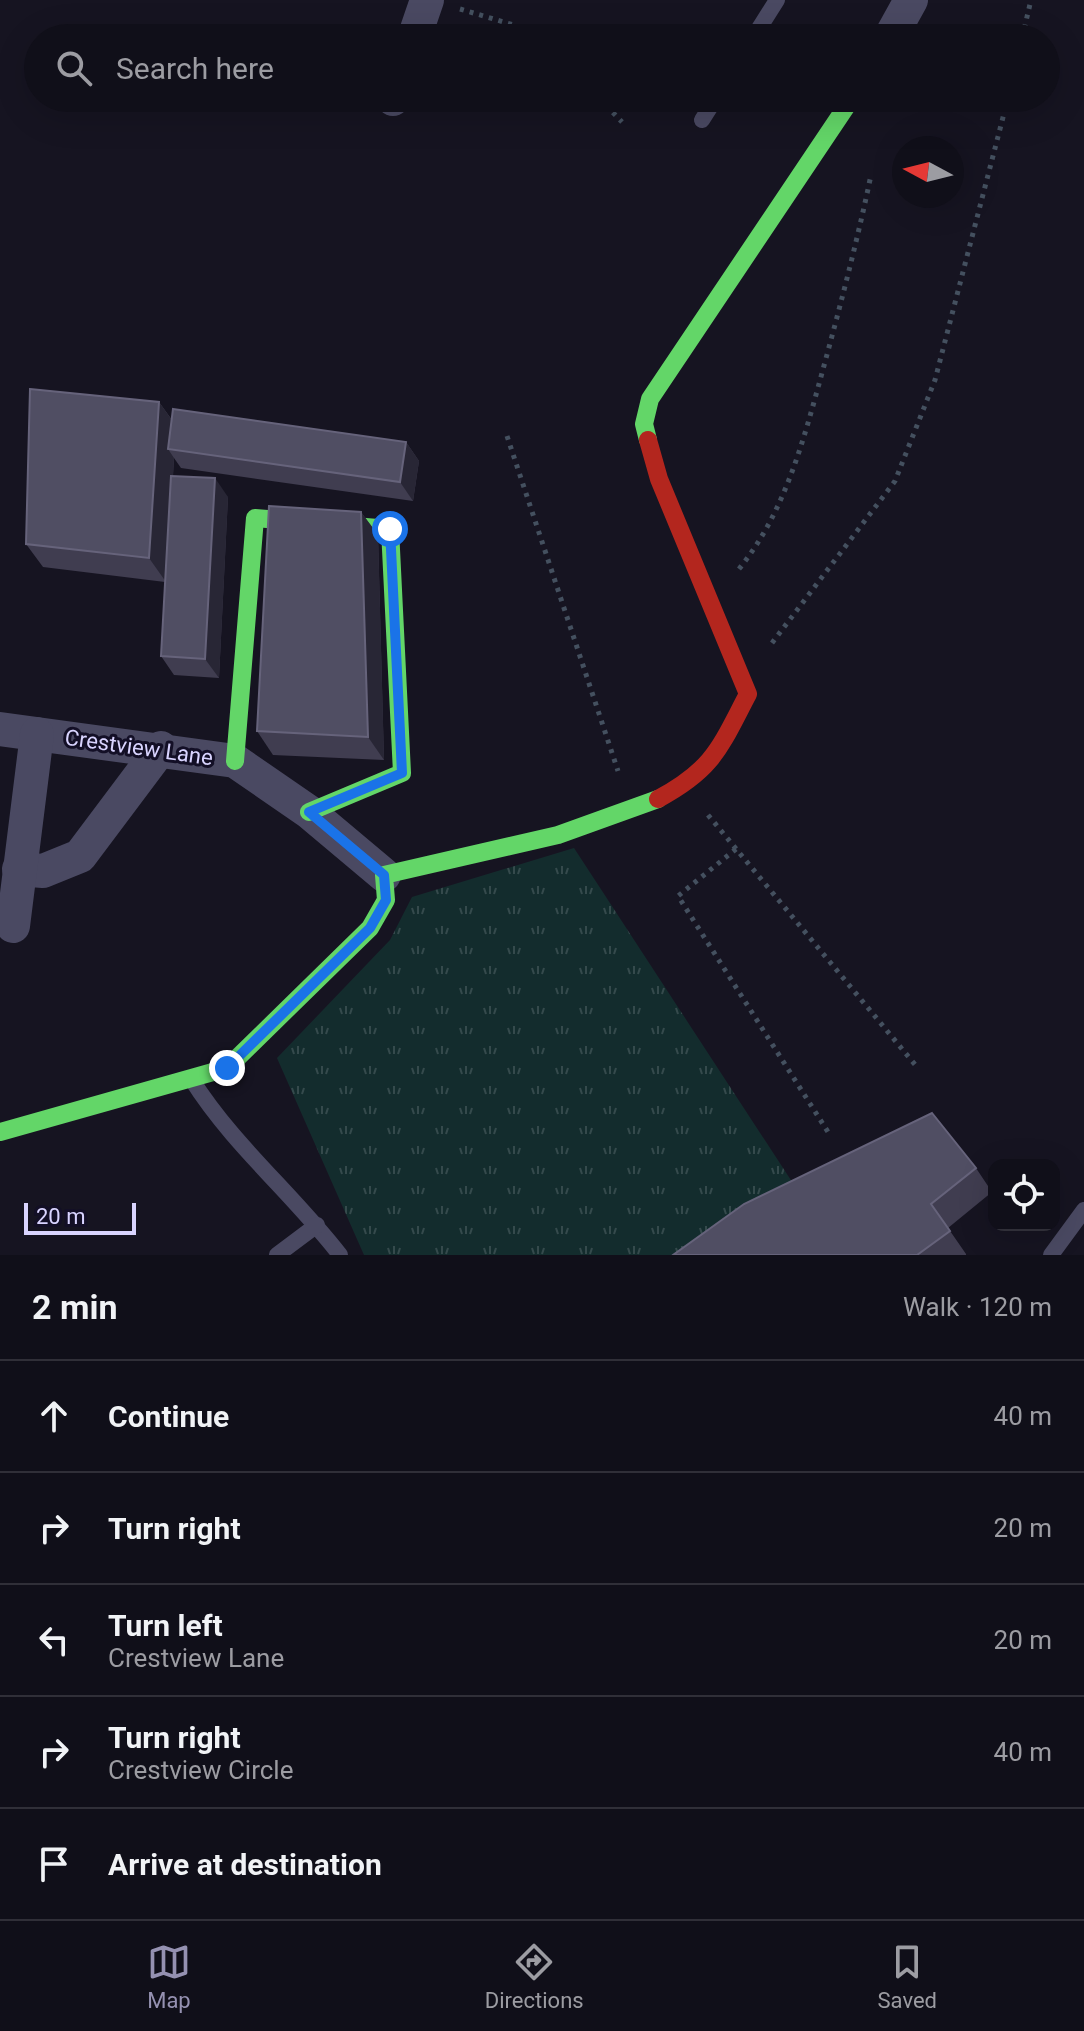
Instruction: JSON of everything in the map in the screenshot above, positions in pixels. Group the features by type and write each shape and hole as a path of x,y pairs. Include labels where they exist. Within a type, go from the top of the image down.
{"street":[{"path":"898,24 911,0"},
{"path":"426,24 442,4"},
{"path":"0,1132 227,1068 370,928 386,900 384,875 603,823 684,786 711,762 748,694 659,479 644,424 650,399 843,112"},
{"path":"235,761 255,518 390,529 402,773 309,812"},
{"name":"Crestview Lane","path":"0,729 161,748 235,761 309,812 384,875"},
{"path":"13,926 37,734"},
{"path":"19,869 43,871 80,856 161,748"}],"lane":[{"path":"762,24 777,0"},
{"path":"702,120 707,112"},
{"path":"192,1080 216,1119 317,1225 340,1255"},
{"path":"1051,1255 1084,1210"},
{"path":"277,1255 317,1225"}],"path":[{"path":"1025,24 1031,0"},
{"path":"442,4 510,24"},
{"path":"612,112 622,122"},
{"path":"748,694 777,633 895,481 935,380 1004,112"},
{"path":"711,604 762,540 798,459 850,274 871,175"},
{"path":"507,436 631,810"},
{"path":"684,786 917,1067"},
{"path":"736,849 678,896 828,1132"}],"green space":[{"path":"574,848 800,1194 693,1255 364,1255 277,1058 390,940 412,897"}],"building":[{"path":"30,389 159,402 149,558 26,544"},
{"path":"173,409 406,442 400,482 168,449"},
{"path":"171,476 215,478 205,659 161,656"},
{"path":"269,506 361,512 368,737 257,731"},
{"path":"932,1113 976,1168 931,1204 950,1231 917,1255 673,1255 744,1204"}],"traffic: fast":[{"path":"648,440 644,424 650,399 843,112"},
{"path":"235,761 255,518 390,529 402,773 309,812"},
{"path":"0,1132 227,1068 370,928 386,900 384,875 558,835 658,799"}],"traffic: jam":[{"path":"648,440 659,479 748,694 722,743 704,767 658,799"}],"route":[{"path":"227,1068 370,928 386,900 384,875 309,812 402,773 390,529"}]}
